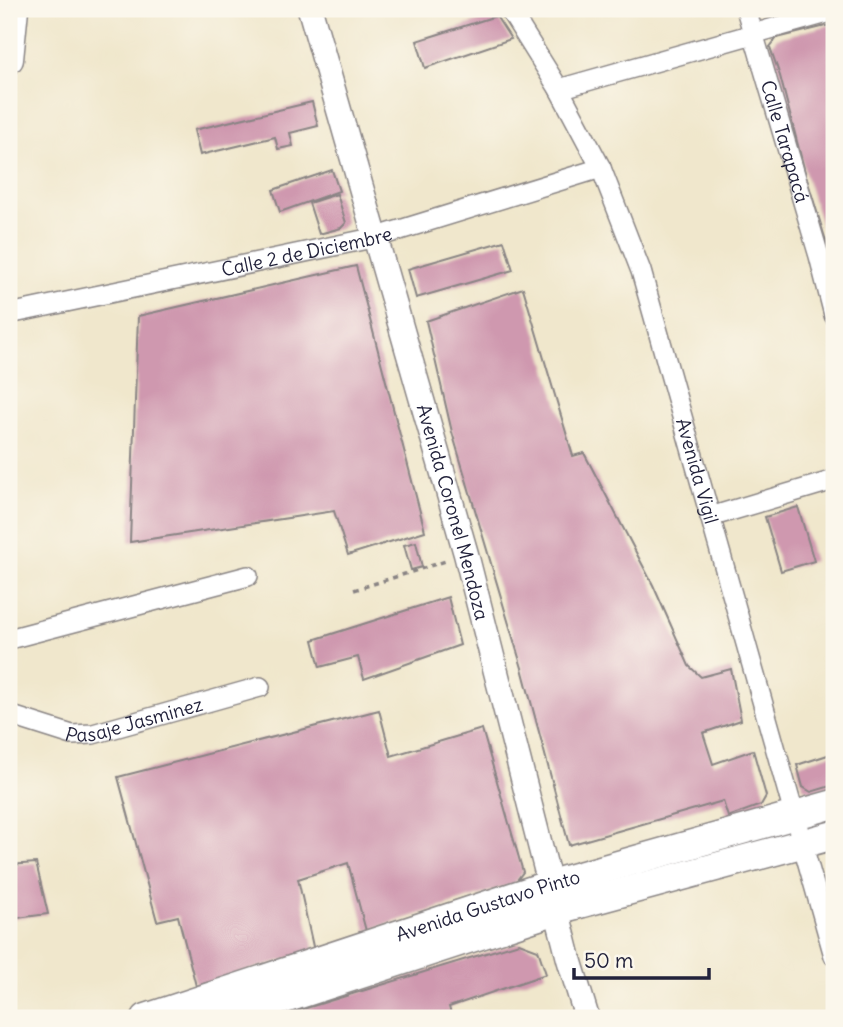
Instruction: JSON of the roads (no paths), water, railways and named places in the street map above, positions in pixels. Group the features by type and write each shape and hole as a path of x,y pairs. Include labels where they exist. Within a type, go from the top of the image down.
{"main road":[{"path":"9,59 14,9"},
{"name":"Avenida Gustavo Pinto","path":"226,1018 554,897 834,804"},
{"name":"Avenida Gustavo Pinto","path":"146,1018 554,897 834,835"}],"street":[{"name":"Avenida Coronel Mendoza","path":"310,9 466,554 569,959 587,1018"},
{"name":"Avenida Vigil","path":"509,9 559,89 601,168 641,271 834,956"},
{"name":"Calle Tarapacá","path":"746,9 834,315"},
{"path":"559,89 834,11"},
{"name":"Calle 2 de Diciembre","path":"9,314 377,237 601,168"},
{"path":"710,517 834,480"},
{"path":"9,639 248,576"},
{"name":"Pasaje Jasminez","path":"9,715 72,735 93,734 260,687"}]}
